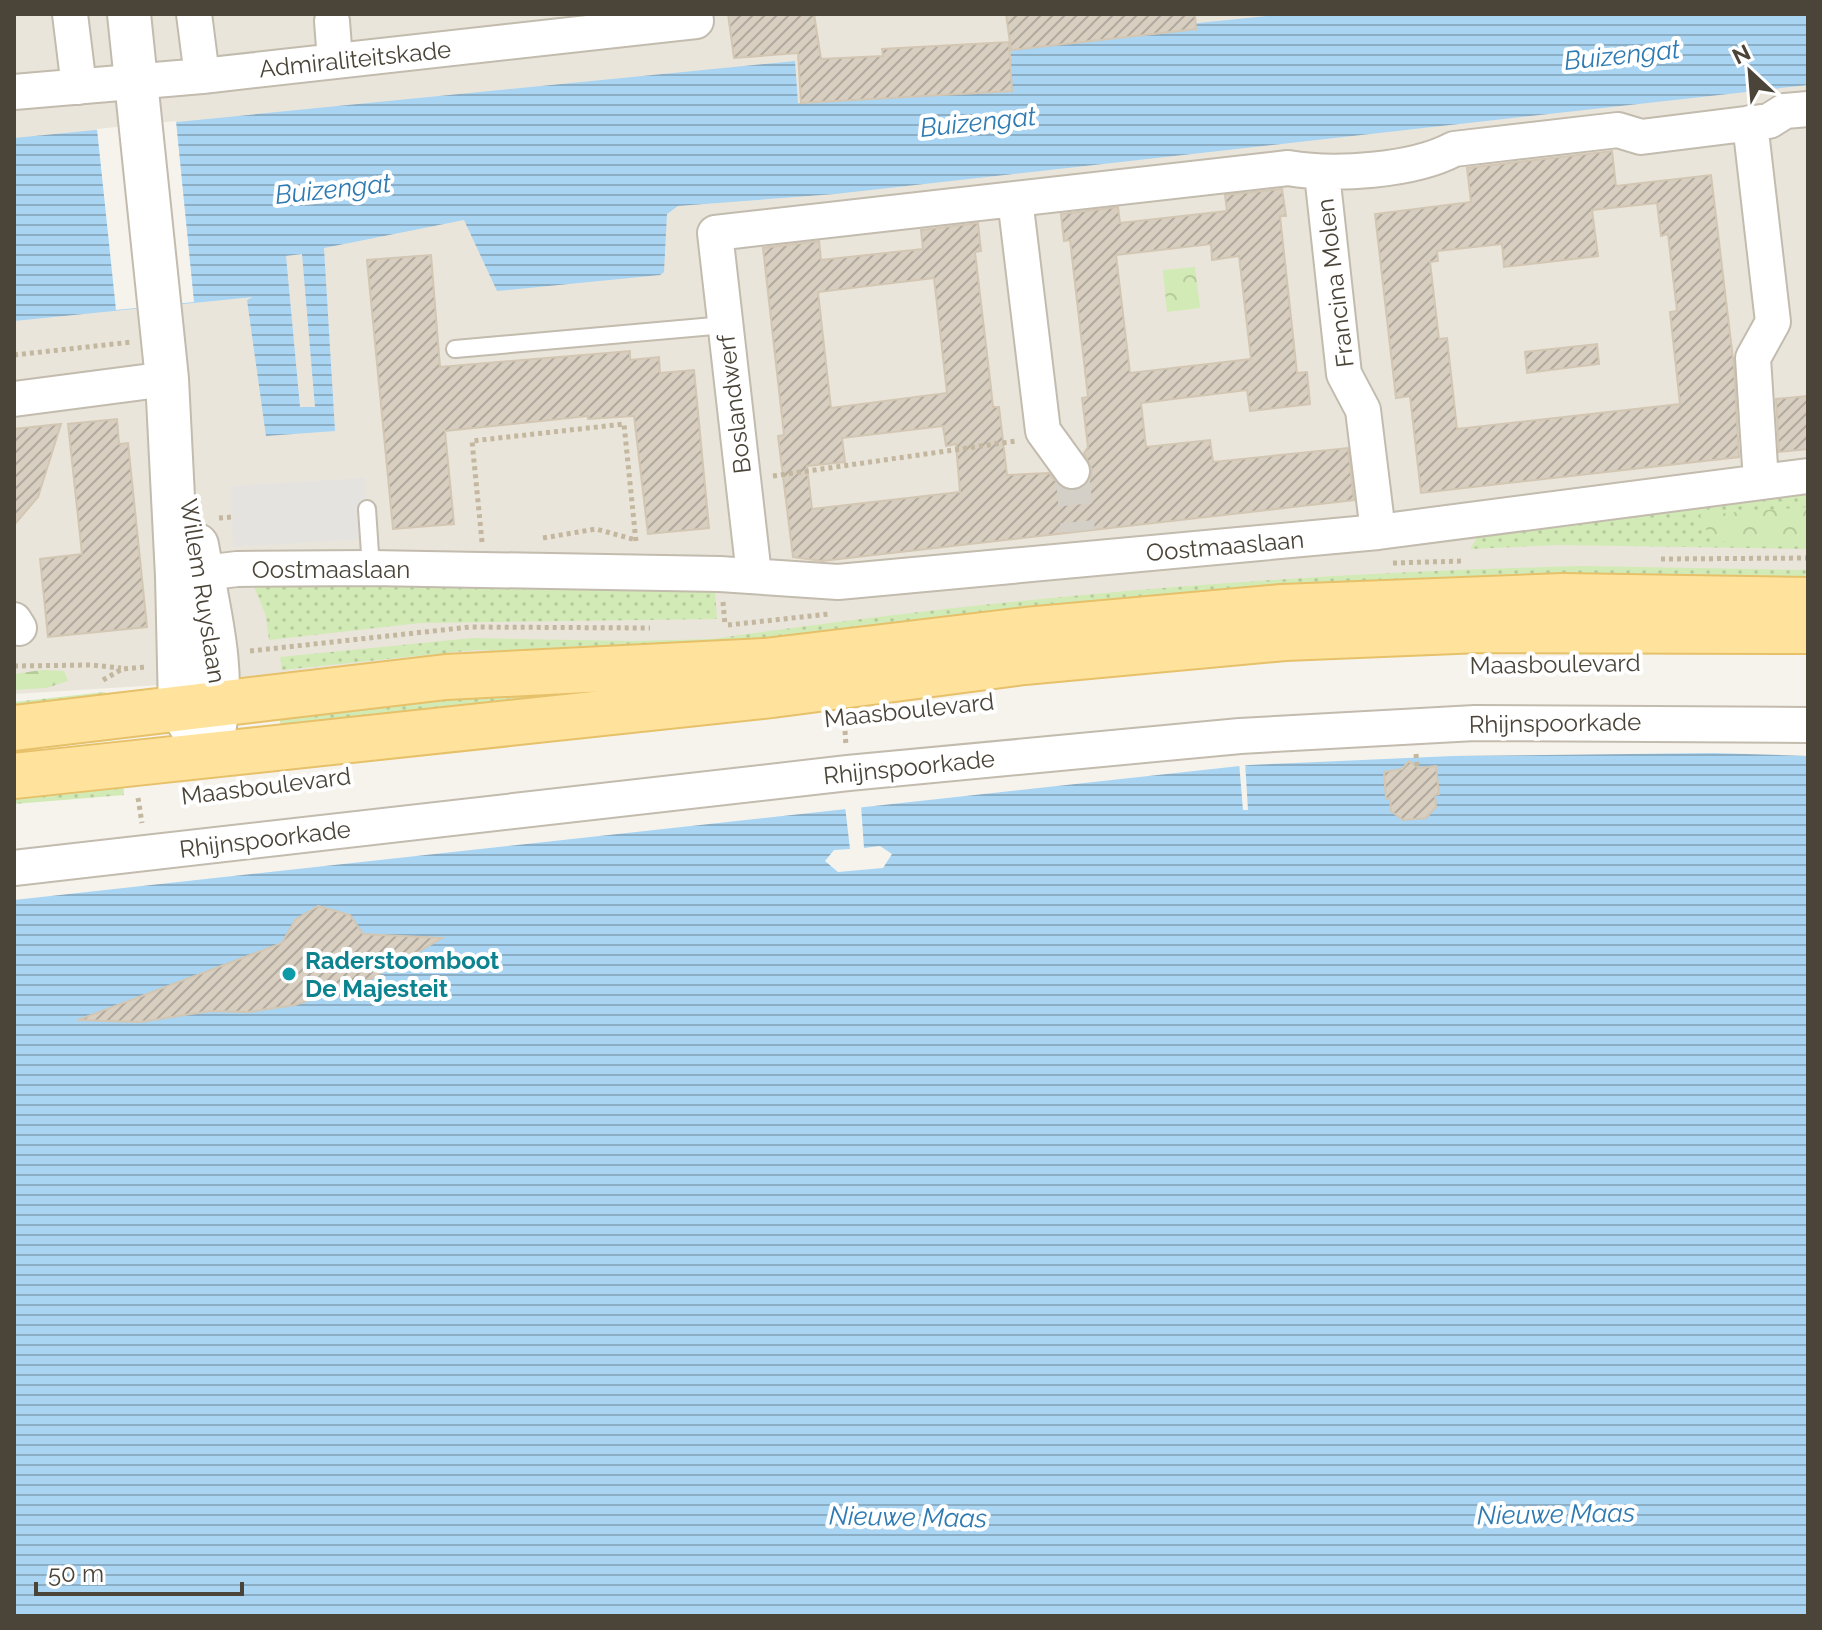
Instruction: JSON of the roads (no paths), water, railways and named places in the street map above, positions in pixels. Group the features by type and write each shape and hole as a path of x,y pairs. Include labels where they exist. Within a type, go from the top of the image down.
{"main road":[{"path":"14,728 446,677 765,661 1026,630 1282,607 1563,596 1808,600"},
{"name":"Maasboulevard","path":"14,776 772,695 1024,662 1285,638 1494,629 1808,631"}],"street":[{"path":"70,14 79,87"},
{"name":"Willem Ruyslaan","path":"129,14 190,575 217,656 200,707 209,755"},
{"path":"194,14 202,76"},
{"name":"Admiraliteitskade","path":"14,92 202,76 696,17"},
{"path":"332,21 335,61"},
{"path":"1072,471 1070,463 1043,431 1015,199 1288,168 1322,174 1435,160 1454,149 1618,130 1641,137 1769,121 1785,111 1808,109"},
{"path":"1750,123 1773,322 1753,358 1761,482"},
{"name":"Francina Molen","path":"1322,174 1344,374 1363,410 1378,532"},
{"name":"Boslandwerf","path":"754,575 715,233 1015,199"},
{"path":"14,399 167,379"},
{"name":"Oostmaaslaan","path":"190,575 237,569 371,568 754,575 838,582 1080,545 1378,532 1808,476"},
{"name":"Rhijnspoorkade","path":"14,868 848,773 1240,736 1490,723 1808,725"}],"lane":[{"path":"455,349 725,325"},
{"path":"367,509 371,568"}],"water":[{"name":"Buizengat","path":"1287,14 1808,14 1808,85 835,194 678,206 667,214 664,272 660,275 497,291 464,220 324,248 335,431 266,436 247,300 253,297 14,321 14,138 795,61 798,103 1012,88 1010,42","holes":["302,254 315,407 300,407 286,256"]},
{"name":"Nieuwe Maas","path":"1713,753 1808,756 1808,1616 14,1616 14,900 1249,765 1453,756"}],"tunnel":[{"path":"1072,471 1078,531"}],"place":[{"name":"Raderstoomboot De Majesteit","path":"289,974"}]}
